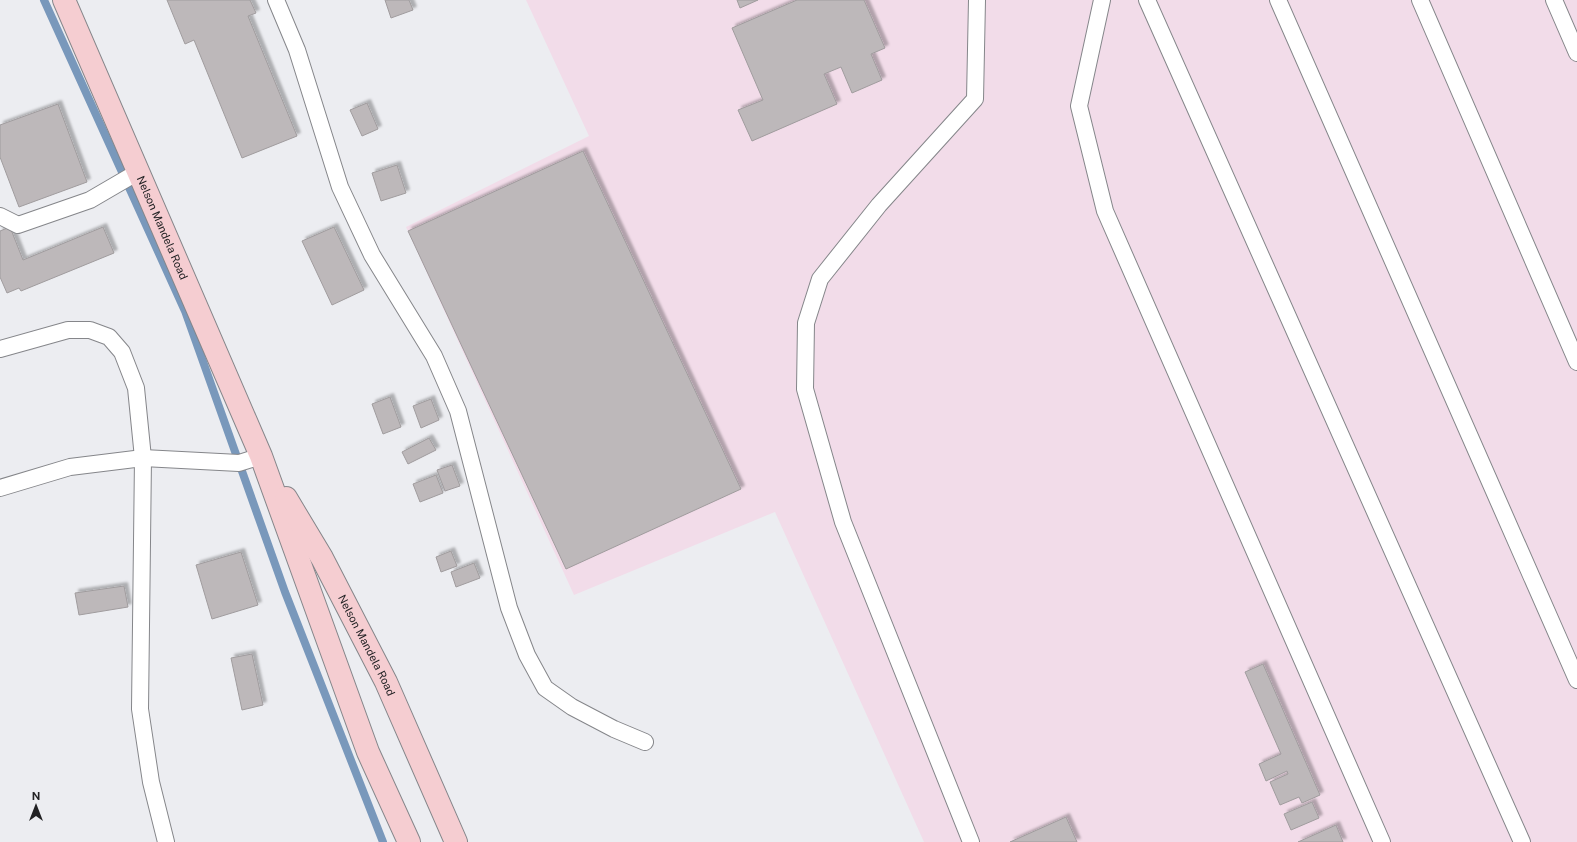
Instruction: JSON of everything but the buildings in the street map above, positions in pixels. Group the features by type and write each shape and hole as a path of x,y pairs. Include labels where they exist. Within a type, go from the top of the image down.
{"main road":[{"name":"Nelson Mandela Road","path":"64,0 261,456 368,752 409,842"},
{"name":"Nelson Mandela Road","path":"261,456 322,558 386,682 456,842"}],"lane":[{"path":"276,0 297,50 340,187 372,255 434,356 458,411 503,586 527,655 545,688 572,707 614,729 645,742"},
{"path":"972,842 843,522 805,389 806,324 820,279 878,205 975,99 977,0"},
{"path":"1102,0 1079,106 1105,210 1382,842"},
{"path":"1147,0 1522,842"},
{"path":"1278,0 1577,680"},
{"path":"1420,0 1577,362"},
{"path":"1554,0 1577,53"},
{"path":"0,216 18,225 31,221 90,200 138,172"},
{"path":"0,349 68,330 90,330 109,337 122,352 136,388 143,458 140,709 151,782 166,842"},
{"path":"0,488 70,467 143,458 239,463 261,456"}],"shaded area":[{"path":"526,0 1577,0 1577,842 924,842 775,512 574,595 406,227 589,136"}],"waterway":[{"path":"44,0 185,311 285,592 383,842"}]}
